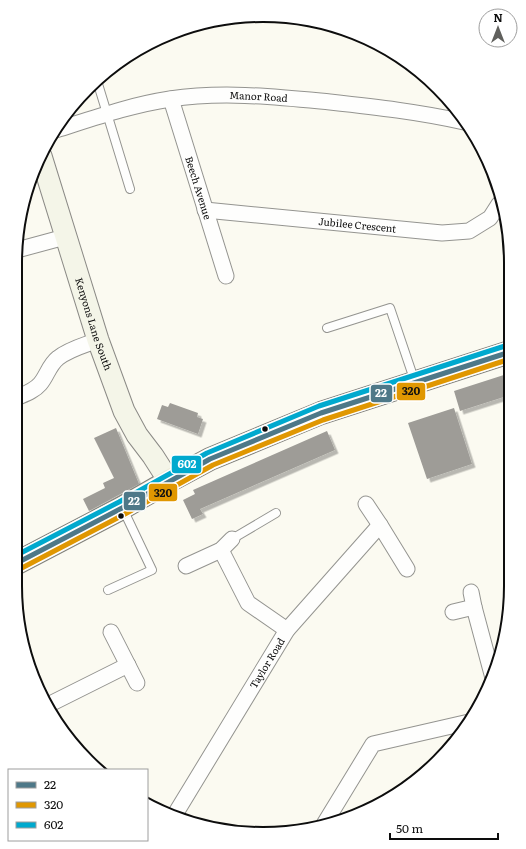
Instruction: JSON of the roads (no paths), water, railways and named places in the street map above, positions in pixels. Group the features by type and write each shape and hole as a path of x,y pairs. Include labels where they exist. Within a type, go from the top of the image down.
{"main road":[{"path":"22,560 122,508 210,459 321,413 504,354"}],"street":[{"name":"Manor Road","path":"64,127 145,103 171,99 226,95 302,99 405,111 457,121"},
{"name":"Beech Avenue","path":"171,99 226,276"},
{"name":"Kenyons Lane South","path":"43,164 98,340 130,424 169,481"},
{"name":"Jubilee Crescent","path":"205,210 442,233 469,231 490,218 497,207"},
{"path":"23,248 65,237"},
{"path":"22,395 37,388 52,363 58,358 66,353 98,340"},
{"path":"366,504 407,569"},
{"name":"Taylor Road","path":"177,811 287,630 380,525"},
{"path":"186,566 221,550 232,539"},
{"path":"221,550 248,602 287,630"},
{"path":"471,592 490,666"},
{"path":"453,612 474,607"},
{"path":"111,632 137,683"},
{"path":"52,703 128,665"},
{"path":"328,818 374,744 460,724"}],"lane":[{"path":"99,87 130,189"},
{"path":"327,328 390,308 415,382"},
{"path":"108,590 152,570 122,508"},
{"path":"232,539 276,513"}]}
